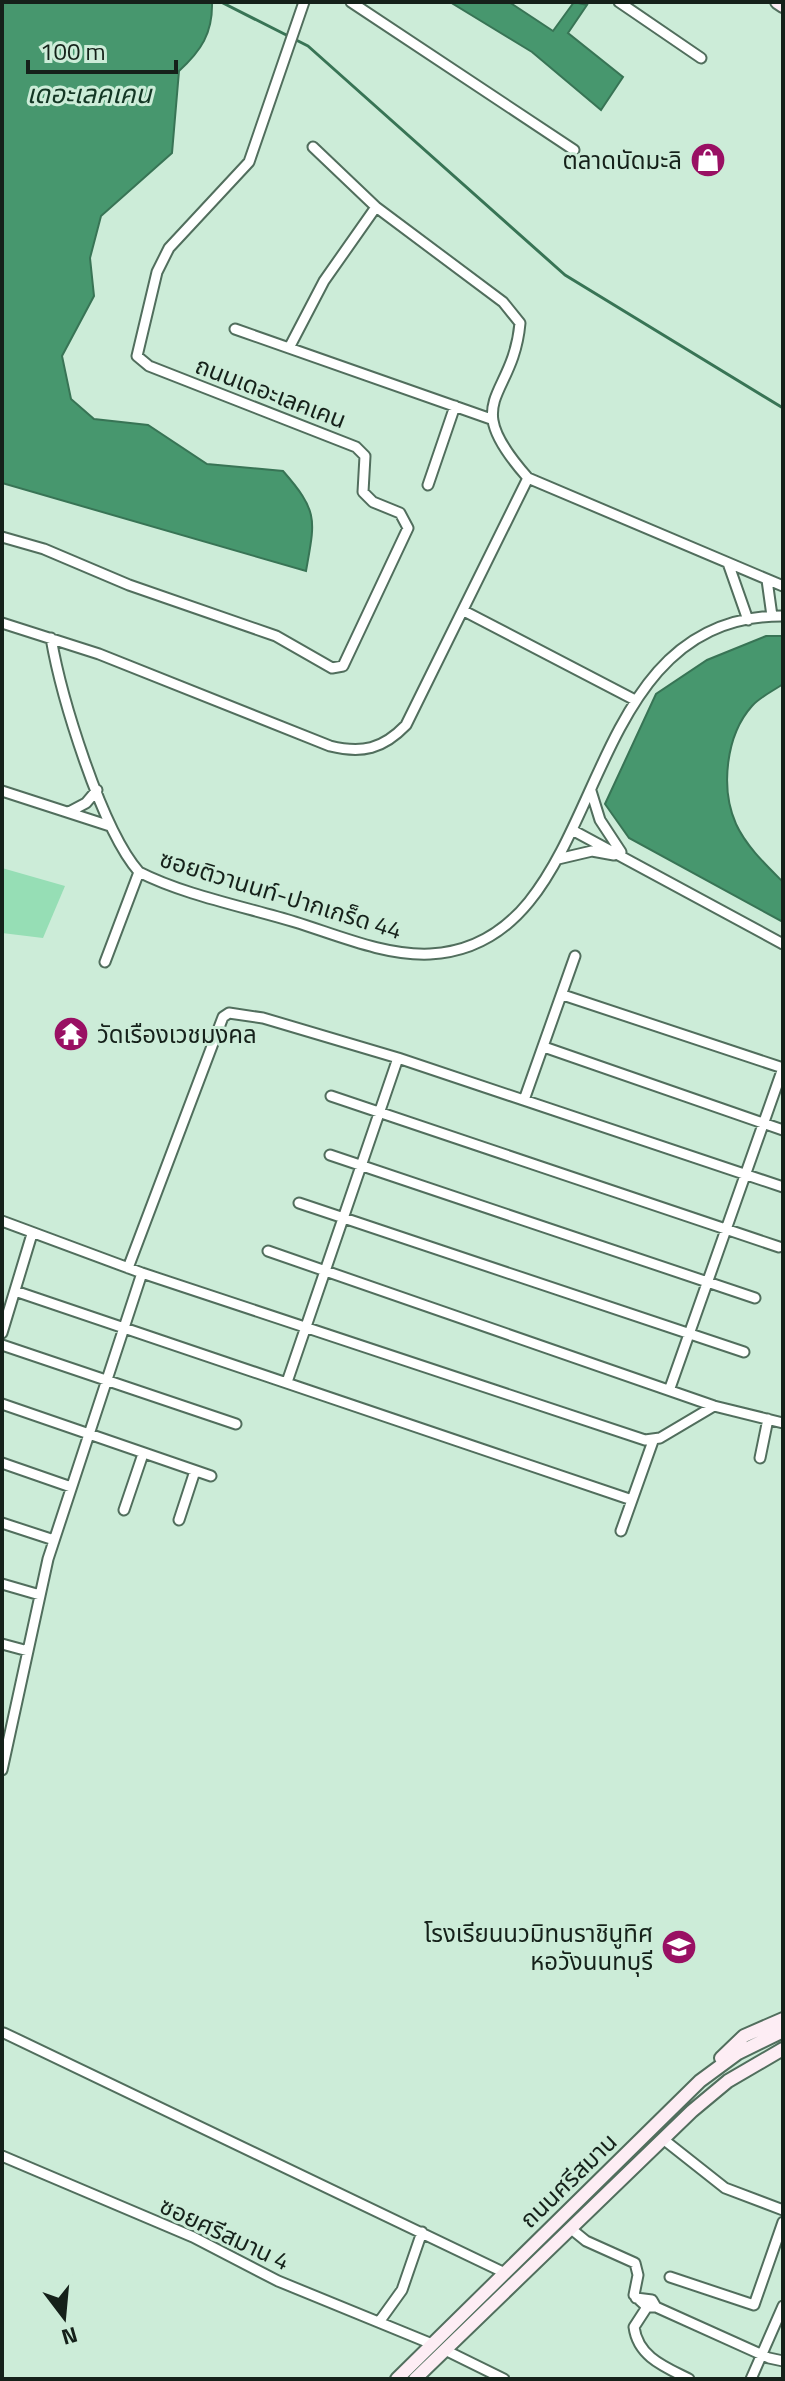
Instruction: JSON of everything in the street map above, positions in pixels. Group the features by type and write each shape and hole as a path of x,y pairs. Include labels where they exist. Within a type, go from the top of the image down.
{"main road":[{"path":"777,2 783,6"},
{"path":"700,2081 744,2036 783,2019"},
{"name":"ถนนศรีสมาน","path":"397,2379 700,2081 738,2053 783,2031"},
{"name":"ถนนศรีสมาน","path":"415,2379 708,2096 751,2066 783,2049"},
{"path":"751,2066 783,2059"}],"street":[{"name":"ถนนเดอะเลคเคน","path":"2,537 44,549 129,585 276,636 332,668 343,666 408,528 400,513 373,502 363,492 367,461 362,451 149,366 137,356 157,272 169,248 249,162 304,2"},
{"path":"351,2 574,150"},
{"path":"619,2 701,58"},
{"path":"313,147 376,207 503,302 520,323 518,347 495,392 491,419 505,451 528,478 783,586"},
{"path":"289,348 324,281 376,207"},
{"path":"235,329 491,419"},
{"path":"428,485 455,406"},
{"path":"2,623 51,638 330,746 364,751 392,740 406,725 528,478"},
{"path":"727,562 748,620"},
{"path":"767,580 772,616"},
{"path":"464,611 635,700"},
{"name":"ซอยติวานนท์-ปากเกร็ด 44","path":"51,638 62,686 110,826 139,872 374,945 432,954 470,943 500,927 520,911 574,831 608,746 635,700 666,661 697,636 748,620 783,616"},
{"path":"69,812 80,807 97,790"},
{"path":"2,791 110,826"},
{"path":"591,791 600,820 625,857"},
{"path":"574,831 783,944"},
{"path":"557,860 592,851 625,857"},
{"path":"105,962 139,872"},
{"path":"524,1100 575,956"},
{"path":"563,995 783,1068 670,1388"},
{"path":"128,1268 226,1014 263,1018 398,1058 783,1187"},
{"path":"544,1047 783,1130"},
{"path":"287,1382 398,1058"},
{"path":"331,1096 779,1247"},
{"path":"330,1155 755,1298"},
{"path":"299,1203 744,1352"},
{"path":"2,1221 142,1273 653,1441"},
{"path":"2,1333 32,1234"},
{"path":"268,1251 670,1388 714,1406 783,1423"},
{"path":"2,1770 54,1540 142,1273"},
{"path":"15,1291 632,1500"},
{"path":"2,1345 236,1424"},
{"path":"2,1404 211,1476"},
{"path":"621,1531 653,1441 714,1406"},
{"path":"760,1458 768,1419"},
{"path":"124,1510 143,1454"},
{"path":"2,1463 71,1487"},
{"path":"179,1520 195,1471"},
{"path":"2,1523 54,1540"},
{"path":"2,1584 40,1595"},
{"path":"2,1644 28,1651"},
{"path":"4,2033 236,2147 505,2273"},
{"path":"663,2139 725,2188 783,2210"},
{"name":"ซอยศรีสมาน 4","path":"2,2156 193,2237 278,2281 432,2344"},
{"path":"670,2277 754,2305 783,2222"},
{"path":"570,2228 586,2241 635,2263 636,2298 652,2300 651,2307 634,2327 638,2344 652,2360 689,2379"},
{"path":"379,2322 402,2290 422,2232"},
{"path":"751,2379 766,2356 783,2306"},
{"path":"651,2307 783,2361"},
{"path":"445,2350 504,2379"},
{"path":"766,2356 783,2370"}],"shaded area":[{"path":"2,868 65,886 43,938 2,933"}],"water":[{"name":"เดอะเลคเคน","path":"2,2 212,2 204,41 179,71 172,153 101,216 90,258 94,296 62,356 71,399 94,419 148,425 207,464 283,471 303,497 311,517 306,571 2,483"},
{"path":"450,2 509,2 553,31 574,2 587,5 568,33 623,77 601,110 532,52"},
{"path":"766,636 783,636 783,684 752,706 743,718 731,747 727,778 731,810 740,832 783,882 783,922 629,838 605,804 656,694 707,660"}],"waterway":[{"path":"221,2 308,46 565,275 783,408"}],"place":[{"name":"ตลาดนัดมะลิ","path":"708,160"},
{"name":"วัดเรืองเวชมงคล","path":"71,1034"},
{"name":"โรงเรียนนวมิทนราชินูทิศ หอวังนนทบุรี","path":"679,1947"}]}
